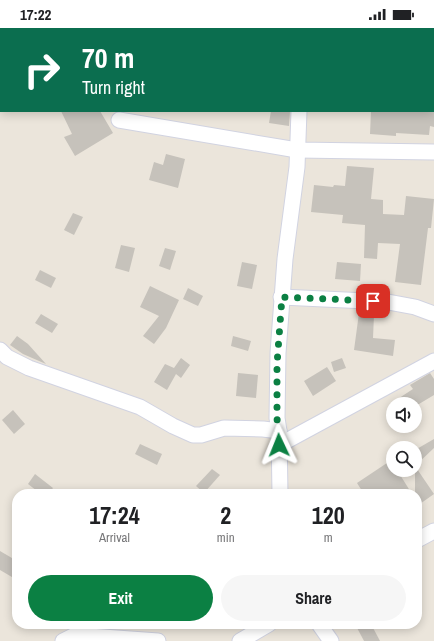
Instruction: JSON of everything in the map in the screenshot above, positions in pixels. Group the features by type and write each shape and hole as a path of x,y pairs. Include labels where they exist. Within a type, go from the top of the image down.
{"street":[{"path":"280,489 277,418 278,353 285,259 297,167 299,112"},
{"path":"119,120 297,150 434,152"},
{"path":"282,297 388,302 415,307 434,314"},
{"path":"0,350 7,356 29,368 140,407 173,426 193,435 201,435 224,428 263,429 279,438"},
{"path":"279,438 434,361"},
{"path":"422,537 434,531"},
{"path":"240,641 260,629"},
{"path":"323,629 331,641"},
{"path":"63,641 76,635 158,641"}],"building":[{"path":"61,112 101,112 113,133 75,156 64,137 72,134"},
{"path":"271,112 290,112 289,126 269,123"},
{"path":"371,112 434,112 434,127 430,126 429,135 396,133 396,136 370,134"},
{"path":"166,154 185,159 178,188 149,180 154,162 163,165"},
{"path":"347,166 374,168 371,199 383,200 383,214 404,215 406,196 434,199 431,228 428,228 421,285 395,282 400,244 378,243 377,259 364,258 365,225 342,223 343,215 311,212 314,185 333,187 334,185 345,186"},
{"path":"73,213 83,217 74,235 64,230"},
{"path":"121,245 135,248 129,272 115,268"},
{"path":"165,248 176,251 170,270 159,266"},
{"path":"242,262 257,265 252,289 237,286"},
{"path":"337,262 361,264 360,281 335,279"},
{"path":"40,270 56,278 51,288 35,280"},
{"path":"150,286 179,300 166,328 154,344 143,336 159,316 140,307"},
{"path":"188,288 203,296 198,306 183,299"},
{"path":"359,313 374,315 373,338 395,340 393,356 354,350"},
{"path":"41,314 58,324 52,333 35,323"},
{"path":"17,336 28,344 46,364 23,354 10,345"},
{"path":"233,336 251,341 248,351 231,346"},
{"path":"181,358 190,365 181,378 176,374 167,390 154,382 165,364 174,368"},
{"path":"342,358 346,368 334,372 331,362"},
{"path":"327,367 336,381 313,396 304,381"},
{"path":"238,373 258,375 256,398 236,396"},
{"path":"430,373 434,379 434,395 422,402 422,397 401,397 413,389 410,385"},
{"path":"13,410 25,424 14,434 2,420"},
{"path":"434,439 434,448 422,459 422,446"},
{"path":"140,444 162,454 157,465 135,454"},
{"path":"386,464 386,477 401,477 409,489 361,489 357,483"},
{"path":"212,469 220,475 208,489 199,489 196,486"},
{"path":"35,474 53,488 34,489 28,484"},
{"path":"422,476 434,494 422,502 422,489 415,489 415,477"},
{"path":"0,551 12,558 12,577 0,570"},
{"path":"358,629 374,629 380,641 364,641"}],"route":[{"path":"279,445 277,418 277,364 280,307 282,297 373,301"}]}
